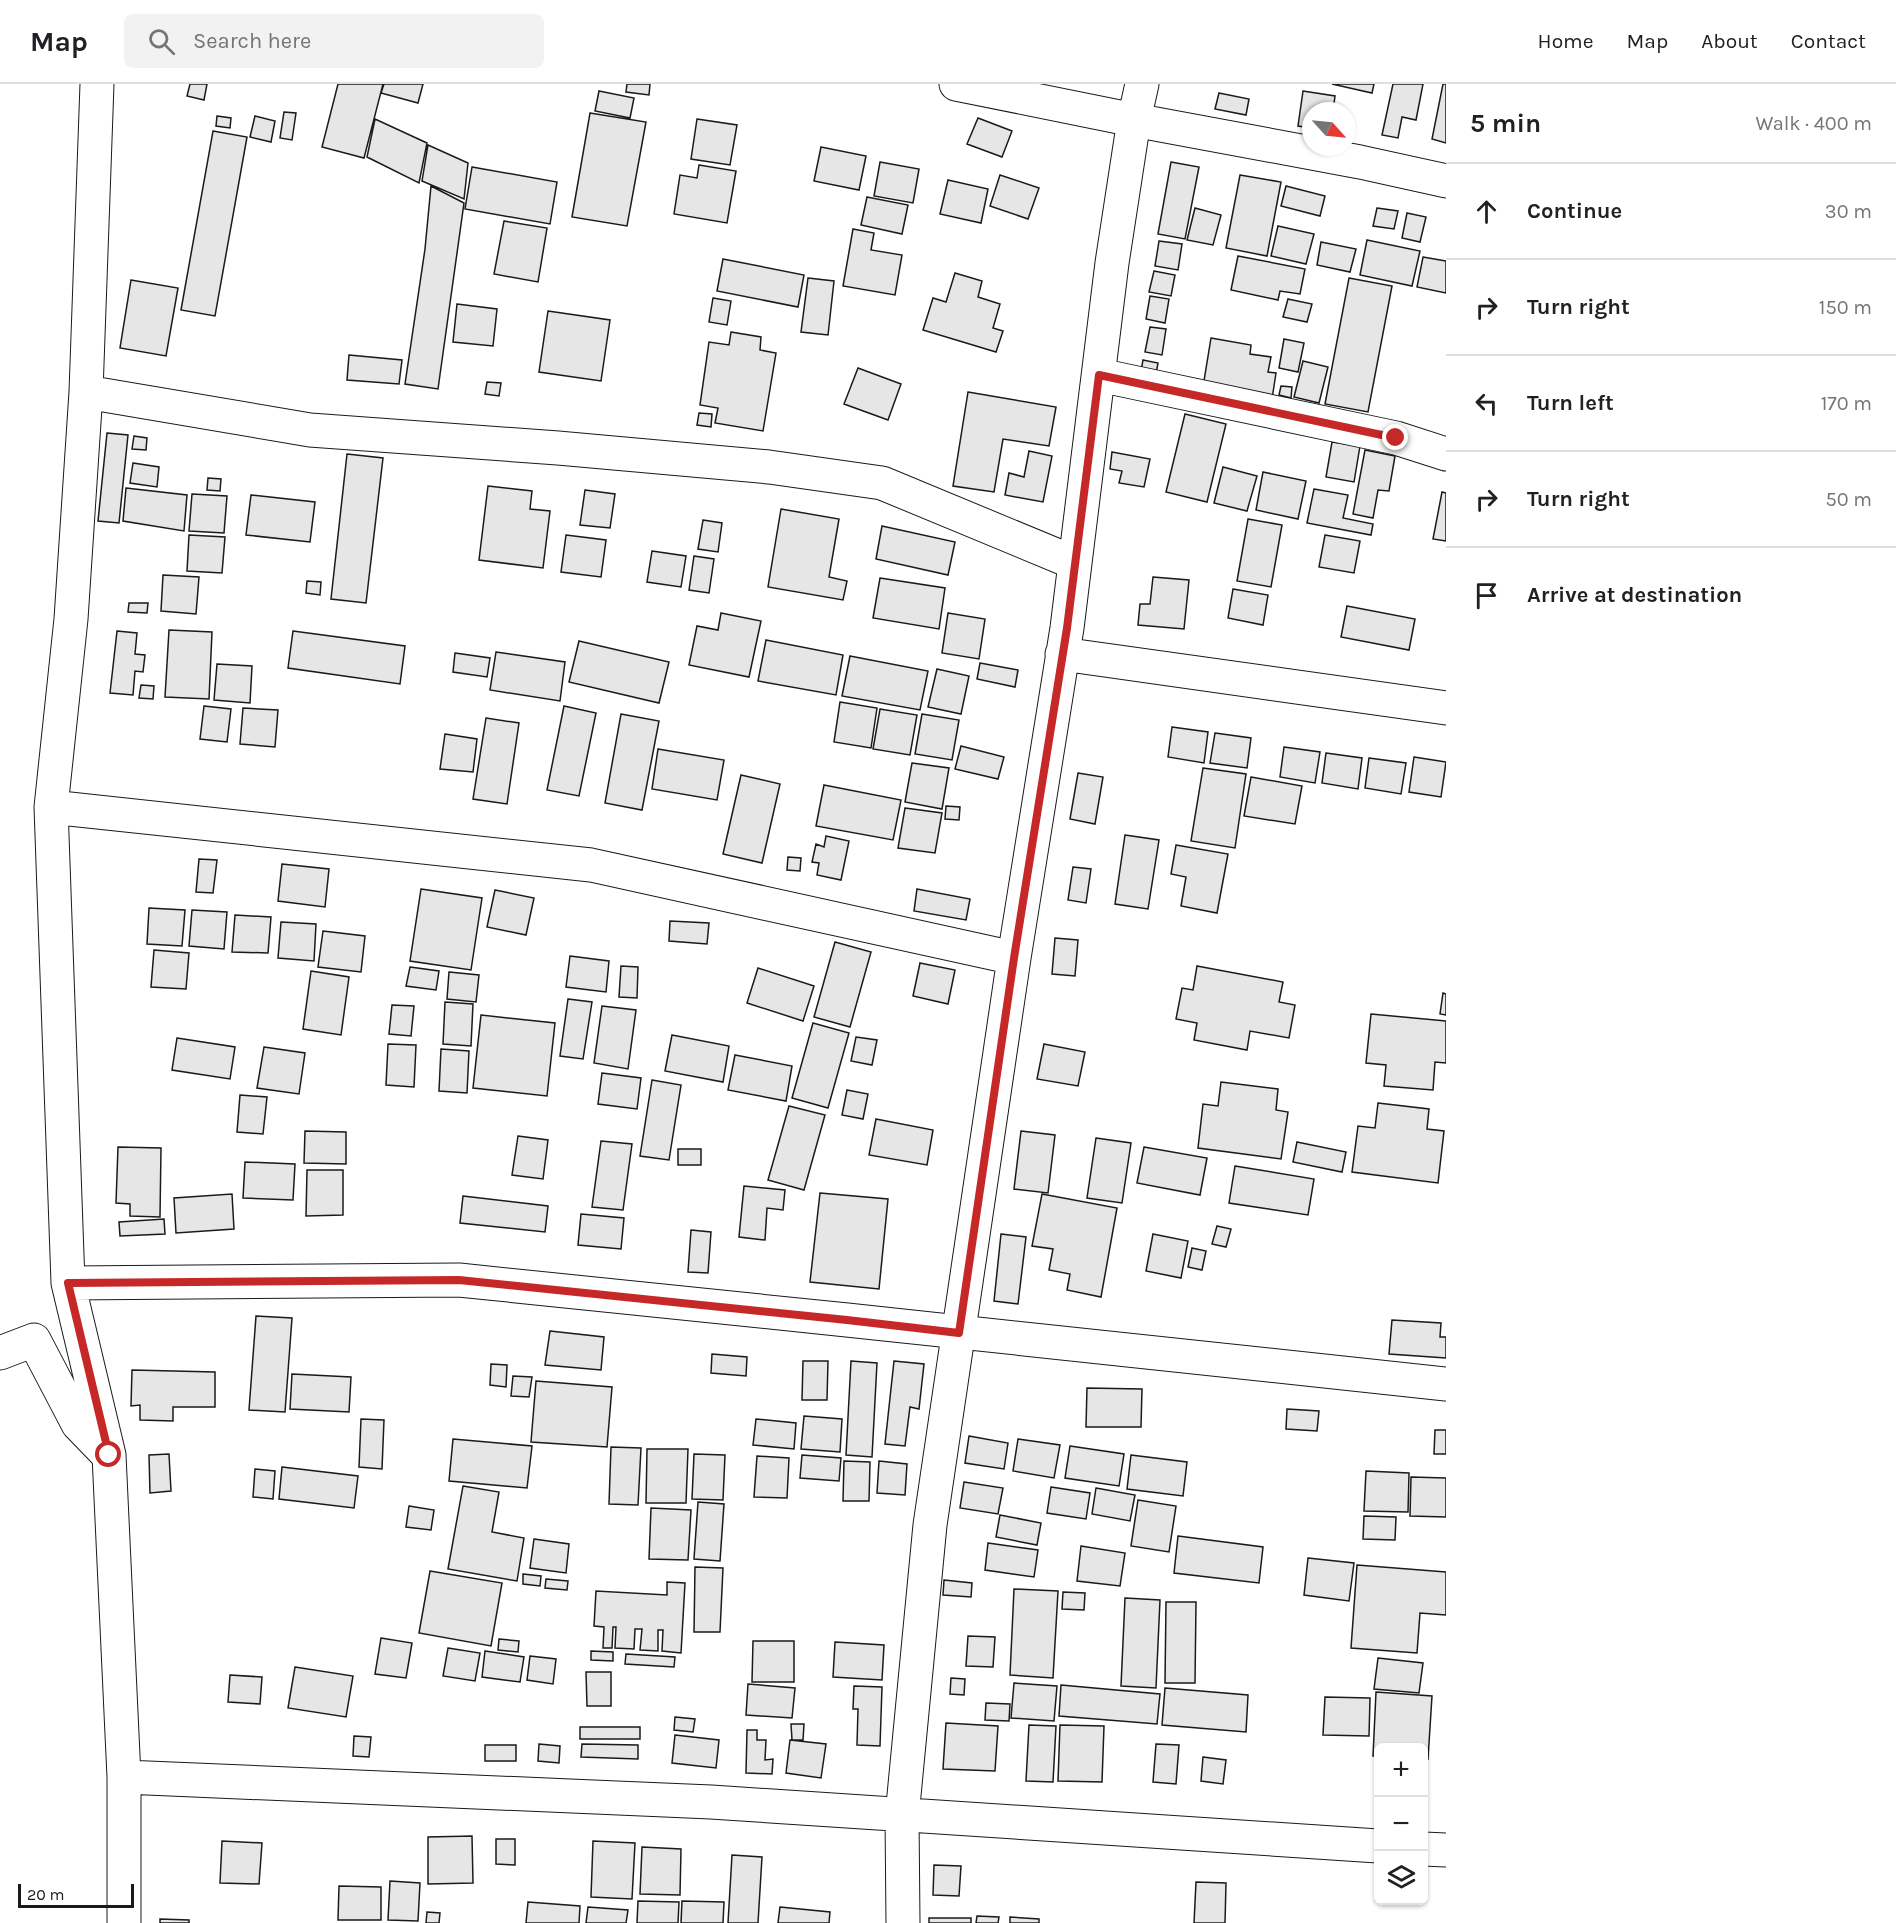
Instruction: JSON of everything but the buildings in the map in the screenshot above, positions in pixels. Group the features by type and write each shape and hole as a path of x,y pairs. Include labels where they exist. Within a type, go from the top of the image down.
{"street":[{"path":"97,84 86,392 71,619 51,807 68,1283 109,1455 124,1778 124,1923"},
{"path":"956,84 1360,162 1446,181"},
{"path":"903,1923 902,1816 930,1525 1014,958 1062,654 1134,120 1142,84"},
{"path":"1099,375 1396,438 1446,454"},
{"path":"86,392 310,430 558,448 769,467 882,483 1075,563"},
{"path":"1062,654 1446,708"},
{"path":"51,807 591,865 1014,958"},
{"path":"68,1283 459,1280 1446,1384"},
{"path":"0,1353 33,1341 78,1424 109,1455"},
{"path":"124,1778 711,1802 1374,1846"},
{"path":"1428,1849 1446,1850"}],"route":[{"path":"109,1455 68,1283 459,1280 959,1333 1014,958 1067,628 1099,375 1396,438"}]}
